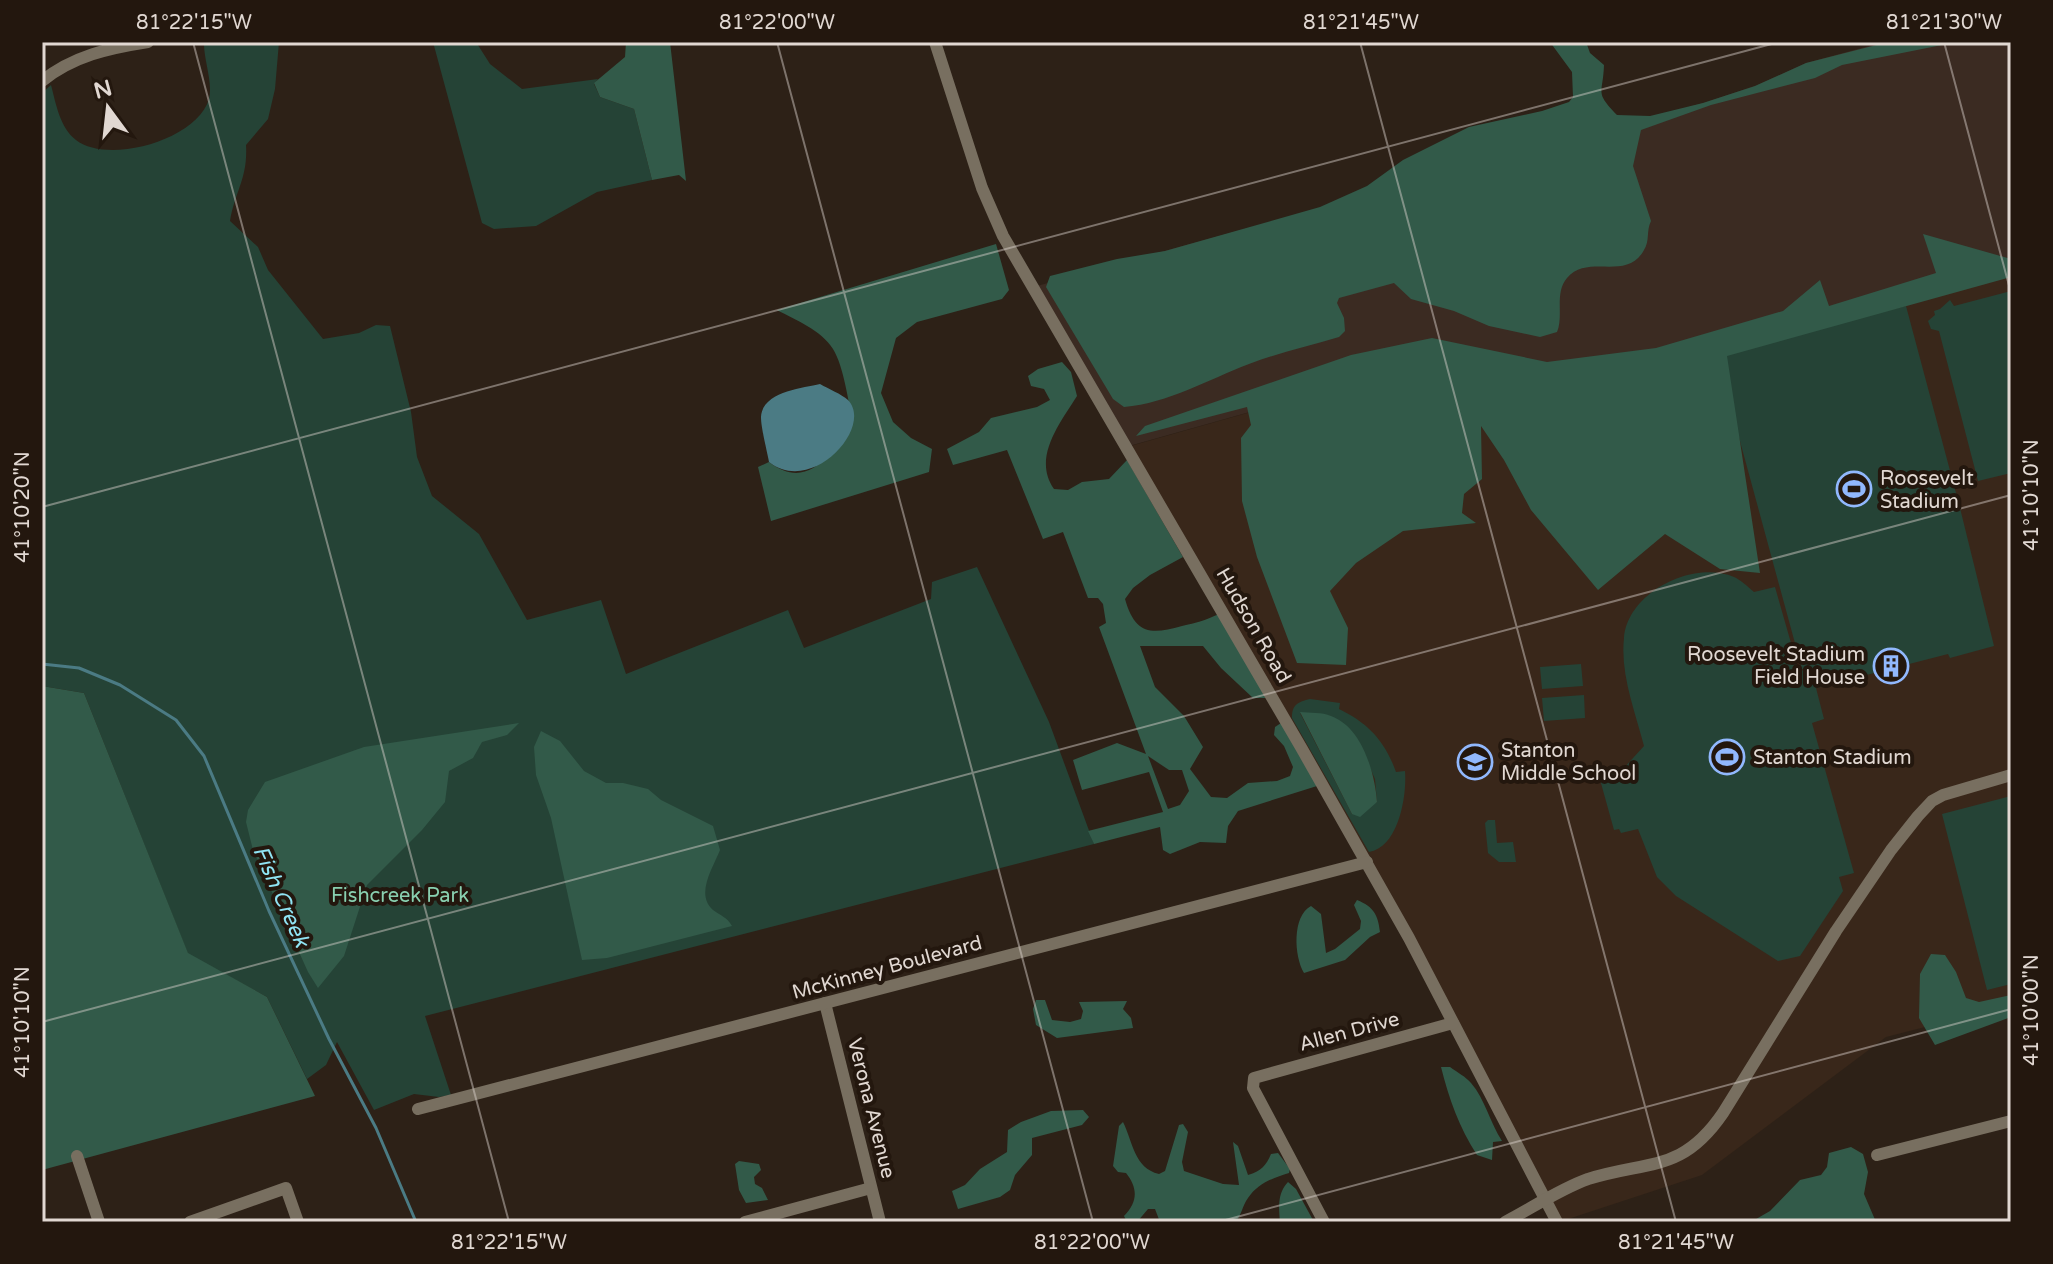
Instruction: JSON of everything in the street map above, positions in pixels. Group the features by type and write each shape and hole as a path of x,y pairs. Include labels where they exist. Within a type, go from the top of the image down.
{"street":[{"path":"42,81 92,53 148,42"},
{"name":"Hudson Road","path":"935,42 982,188 1003,236 1367,862 1557,1222"},
{"path":"1505,1222 1591,1179 1675,1158 1703,1140 1836,931 1918,816 1938,798 2011,775"},
{"name":"McKinney Boulevard","path":"418,1109 1367,862"},
{"name":"Verona Avenue","path":"825,1003 880,1222"},
{"name":"Allen Drive","path":"1324,1222 1253,1088 1254,1078 1453,1023"},
{"path":"1877,1155 2011,1121"},
{"path":"77,1156 99,1222"},
{"path":"190,1222 286,1188 298,1222"},
{"path":"745,1222 871,1188"}],"shaded area":[{"path":"1884,42 2011,42 2011,269 1510,383 1417,365 1129,446 1037,286 1703,103 1755,86 1806,63"},
{"path":"2011,269 2011,1005 1886,1037 1702,1175 1559,1222 1453,1023 1127,447 1417,365 1510,383"}],"green space":[{"name":"Fishcreek Park","path":"279,42 275,89 268,119 246,145 245,167 230,221 258,247 268,270 323,339 359,333 376,325 390,326 411,412 417,457 432,496 479,534 527,620 601,600 626,674 788,610 804,648 931,599 932,582 977,567 1049,722 1094,844 425,1016 451,1095 414,1094 374,1110 337,1042 326,1065 307,1079 267,997 188,954 84,693 42,686 42,93 51,85 66,129 76,140 90,147 129,149 150,144 170,137 201,114 209,99 210,86 204,44","holes":["429,739 480,746 256,804 409,742"]},
{"path":"433,42 476,42 490,64 522,89 598,79 594,84 600,97 634,109 652,180 597,192 536,226 494,229 482,223"},
{"path":"626,42 670,42 686,181 679,175 652,180 634,109 600,97 594,83 625,57"},
{"path":"1550,42 1586,42 1590,53 1604,65 1602,92 1610,107 1617,115 1650,116 1755,86 1806,63 1888,42 1957,42 1842,65 1815,78 1711,105 1641,130 1633,166 1651,221 1646,247 1637,259 1628,264 1586,268 1567,278 1561,291 1557,332 1540,337 1489,326 1454,311 1411,299 1394,283 1339,298 1337,303 1344,318 1345,331 1339,337 1260,360 1157,401 1124,407 1113,399 1046,287 1050,276 1165,251 1320,207 1367,186 1403,160 1469,127 1569,102 1573,97 1572,72"},
{"path":"1923,234 2011,259 2011,277 1727,356 1760,573 1720,569 1665,534 1598,590 1531,510 1481,426 1482,479 1464,494 1462,513 1476,523 1403,531 1356,563 1330,591 1348,628 1346,665 1297,663 1257,557 1242,501 1241,438 1251,425 1247,407 1136,436 1145,426 1351,355 1432,338 1547,362 1656,348 1783,311 1820,280 1829,306 1936,273"},
{"path":"996,244 1009,290 1002,299 917,322 896,338 881,393 893,422 911,438 932,449 929,472 771,521 758,467 769,462 796,473 808,471 828,456 853,422 843,374 833,349 815,331 777,310"},
{"path":"2011,291 2011,473 1978,481 1939,331 1931,329 1928,321 1935,315 1934,311 1950,300 1954,306"},
{"path":"1906,306 1994,646 1950,658 1948,654 1816,688 1824,719 1812,723 1854,873 1839,877 1843,891 1800,956 1778,961 1676,896 1657,877 1638,829 1621,833 1619,829 1614,830 1599,776 1623,769 1644,746 1626,679 1624,638 1628,621 1650,594 1682,577 1718,573 1737,578 1754,592 1775,587 1799,671 1805,670 1802,669 1716,353"},
{"path":"1062,362 1071,372 1077,396 1056,429 1047,453 1048,477 1054,489 1068,490 1082,482 1109,479 1127,460 1183,557 1133,588 1125,599 1134,619 1145,629 1153,631 1219,614 1266,698 1253,698 1203,646 1140,646 1155,687 1184,716 1203,747 1190,769 1211,797 1227,798 1248,783 1277,781 1290,776 1293,767 1284,746 1274,735 1275,727 1281,723 1317,786 1238,811 1228,826 1226,843 1200,842 1170,854 1163,850 1160,827 1094,844 1088,831 1163,812 1149,772 1082,790 1073,760 1117,743 1146,754 1099,627 1106,623 1103,604 1098,598 1088,598 1063,532 1043,539 1007,450 953,465 947,449 979,432 991,418 1037,407 1050,400 1044,389 1031,386 1028,376 1038,369","holes":["1148,756 1169,770 1182,770 1189,791 1180,805 1168,809"]},
{"path":"1581,664 1583,686 1542,689 1540,667"},
{"path":"42,686 84,693 188,953 267,997 315,1096 42,1170"},
{"path":"1584,695 1585,718 1544,721 1542,698"},
{"path":"1310,699 1340,703 1339,709 1359,720 1381,742 1396,772 1405,771 1399,819 1388,841 1379,848 1369,852 1292,718 1295,707","holes":["1300,713 1363,752 1375,779 1377,802 1352,814"]},
{"path":"1300,712 1331,716 1342,722 1359,740 1370,765 1377,802 1360,817 1352,814"},
{"path":"519,723 507,735 482,742 473,758 449,771 445,802 422,830 367,885 344,956 318,988 253,850 246,822 248,810 265,782 364,747"},
{"path":"541,731 560,741 584,771 606,783 623,783 648,789 661,800 713,826 720,850 707,881 706,896 713,910 732,926 607,958 582,960 551,818 536,775 534,747"},
{"path":"2011,796 2011,984 1987,990 1942,814"},
{"path":"1495,820 1497,843 1513,842 1516,862 1499,862 1488,853 1485,823"},
{"path":"1357,900 1374,912 1380,932 1345,960 1304,973 1298,957 1297,937 1300,918 1305,911 1311,906 1321,914 1326,953 1360,929 1361,921 1354,905"},
{"path":"1931,954 1945,955 1956,972 1966,998 1979,1002 2011,995 2011,1017 1935,1045 1919,1018 1920,974"},
{"path":"1036,1000 1045,1000 1052,1020 1070,1022 1081,1019 1083,1011 1079,1002 1127,1001 1123,1009 1131,1018 1133,1028 1057,1038 1036,1025 1033,1009"},
{"path":"1441,1067 1450,1067 1464,1077 1480,1096 1502,1141 1493,1142 1492,1160 1477,1155 1455,1112"},
{"path":"1083,1110 1089,1117 1082,1125 1032,1138 1032,1155 1015,1175 1010,1190 1000,1197 958,1209 952,1191 965,1185 980,1169 1007,1152 1008,1130 1051,1111"},
{"path":"1123,1122 1139,1160 1159,1174 1165,1171 1179,1125 1183,1124 1188,1132 1182,1162 1184,1171 1223,1184 1239,1185 1233,1142 1238,1146 1248,1175 1262,1168 1271,1154 1278,1153 1290,1169 1289,1173 1256,1188 1235,1222 1160,1222 1155,1209 1148,1209 1137,1222 1127,1222 1124,1216 1134,1200 1133,1184 1126,1173 1118,1172 1113,1166 1119,1126"},
{"path":"1851,1147 1863,1154 1868,1172 1864,1194 1876,1222 1751,1222 1770,1211 1800,1180 1821,1175 1827,1167 1829,1153"},
{"path":"739,1161 759,1164 761,1170 754,1177 755,1184 762,1188 768,1200 746,1203 739,1190 735,1164"},
{"path":"1288,1182 1296,1189 1314,1222 1280,1222 1280,1196"}],"water":[{"path":"820,384 848,400 854,412 853,426 846,440 820,464 803,470 786,470 769,462 761,422 763,409 768,402 784,393"}],"waterway":[{"name":"Fish Creek","path":"42,664 79,668 120,685 176,720 204,756 269,911 329,1039 376,1128 416,1222"}],"place":[{"name":"Roosevelt Stadium","path":"1854,489"},
{"name":"Roosevelt Stadium Field House","path":"1891,666"},
{"name":"Stanton Stadium","path":"1727,757"},
{"name":"Stanton Middle School","path":"1475,762"}]}
